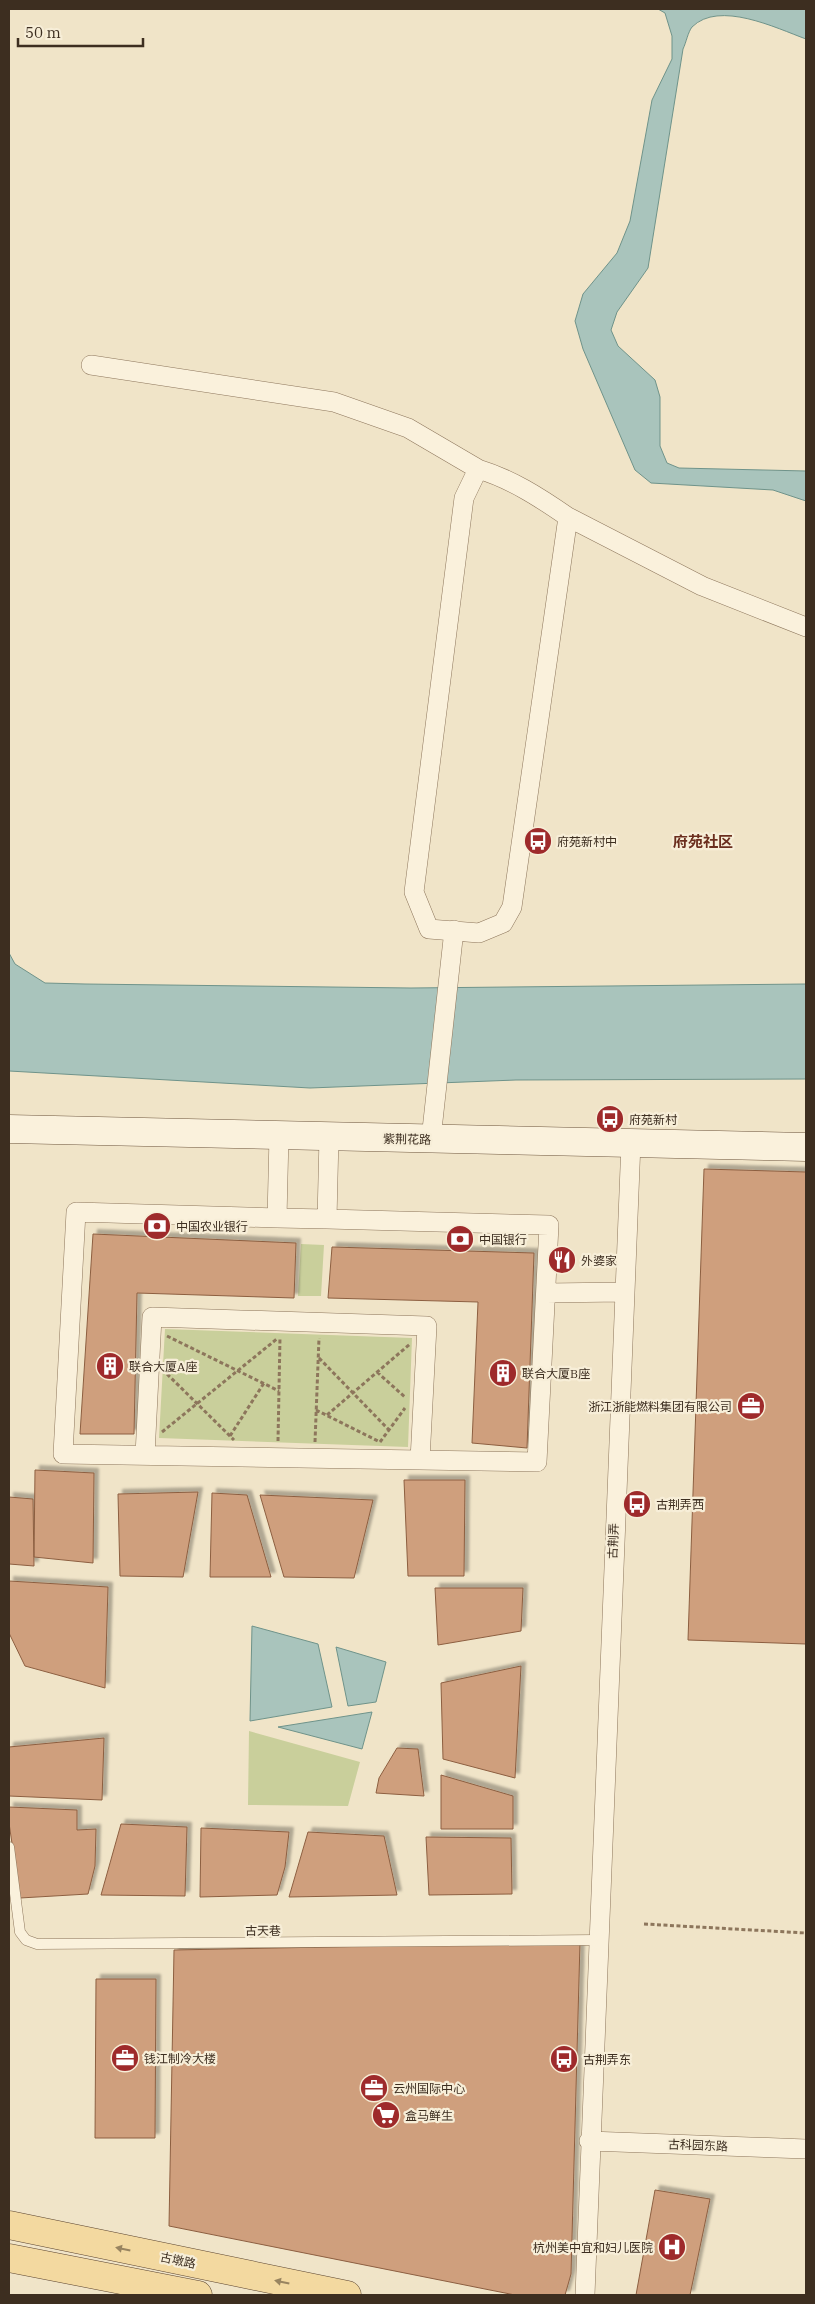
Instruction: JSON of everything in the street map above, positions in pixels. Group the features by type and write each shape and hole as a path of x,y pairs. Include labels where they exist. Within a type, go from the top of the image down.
{"main road":[{"name":"古墩路","path":"20,2228 347,2295"},
{"path":"19,2260 198,2295"}],"street":[{"path":"90,365 334,402 408,428 478,469 500,476 532,492 568,516 702,586 806,627"},
{"path":"478,469 464,498 414,892 429,929 480,933 502,923 512,907 568,516"},
{"path":"431,1139 454,930"},
{"name":"紫荆花路","path":"9,1129 806,1147"},
{"path":"277,1218 279,1136"},
{"path":"326,1219 329,1137"},
{"name":"古荆弄","path":"585,2295 589,2141 630,1142"},
{"path":"76,1212 326,1219 550,1225 537,1462 63,1454 76,1212"},
{"path":"546,1293 623,1292"},
{"path":"144,1455 152,1317 281,1329 321,1323 427,1326 420,1460"},
{"name":"古科园东路","path":"589,2141 806,2149"}],"lane":[{"name":"古天巷","path":"9,1847 20,1932 26,1940 37,1944 597,1940"}],"path":[{"path":"315,1458 321,1323"},
{"path":"159,1435 238,1371 281,1329"},
{"path":"278,1457 281,1329"},
{"path":"165,1335 279,1391"},
{"path":"327,1415 412,1342"},
{"path":"318,1358 389,1430"},
{"path":"163,1370 234,1440"},
{"path":"377,1372 410,1402 380,1442"},
{"path":"230,1436 264,1383"},
{"path":"316,1410 389,1446"},
{"path":"644,1924 806,1933"}],"green space":[{"path":"301,1244 324,1245 321,1296 298,1296"},
{"path":"165,1329 412,1338 408,1447 159,1438"},
{"path":"249,1731 360,1762 348,1806 248,1805"}],"water":[{"path":"658,9 806,9 806,39 764,23 732,16 717,16 703,19 692,27 683,49 648,268 617,312 611,330 618,346 655,380 660,397 660,446 667,463 679,468 806,471 806,501 773,490 651,483 635,470 583,349 575,321 583,294 617,253 630,221 652,100 672,59 672,36 665,13"},
{"path":"9,953 15,964 45,983 411,988 806,984 806,1079 516,1080 310,1088 9,1071"},
{"path":"252,1626 318,1644 332,1707 250,1721"},
{"path":"336,1647 386,1662 376,1702 348,1706"},
{"path":"372,1712 362,1749 278,1727"}],"building":[{"name":"浙江浙能燃料集团有限公司","path":"704,1169 806,1172 806,1644 688,1640"},
{"name":"联合大厦A座","path":"93,1234 296,1243 294,1298 137,1293 134,1434 80,1434"},
{"name":"联合大厦B座","path":"332,1247 534,1253 527,1448 472,1443 478,1302 328,1298"},
{"path":"35,1470 94,1473 93,1563 34,1557"},
{"path":"404,1480 465,1480 464,1576 408,1576"},
{"path":"198,1492 183,1577 120,1576 118,1494"},
{"path":"212,1493 247,1495 271,1577 210,1577"},
{"path":"260,1495 373,1500 354,1578 284,1577"},
{"path":"9,1497 33,1499 34,1566 9,1564"},
{"path":"9,1581 108,1587 105,1688 25,1666 9,1633"},
{"path":"435,1588 523,1588 521,1631 438,1645"},
{"path":"521,1666 515,1778 443,1759 441,1683"},
{"path":"104,1738 102,1800 9,1796 9,1747"},
{"path":"397,1748 418,1749 424,1796 376,1793 379,1778"},
{"path":"441,1775 513,1796 513,1829 441,1829"},
{"path":"9,1807 77,1810 77,1830 96,1829 95,1866 88,1894 20,1898 9,1823"},
{"path":"121,1824 187,1827 185,1896 101,1895"},
{"path":"201,1828 289,1832 285,1867 277,1895 200,1897"},
{"path":"308,1832 384,1836 397,1895 289,1897"},
{"path":"426,1837 511,1838 512,1894 429,1895"},
{"name":"云州国际中心","path":"580,1942 571,2274 565,2295 515,2295 169,2226 174,1950"},
{"name":"钱江制冷大楼","path":"96,1979 156,1979 155,2138 95,2138"},
{"name":"杭州美中宜和妇儿医院","path":"655,2190 710,2199 690,2295 636,2295"}],"place":[{"name":"府苑新村中","path":"538,841"},
{"name":"府苑新村","path":"610,1119"},
{"name":"中国农业银行","path":"157,1226"},
{"name":"中国银行","path":"460,1239"},
{"name":"外婆家","path":"562,1260"},
{"name":"联合大厦A座","path":"110,1366"},
{"name":"联合大厦B座","path":"503,1373"},
{"name":"浙江浙能燃料集团有限公司","path":"751,1406"},
{"name":"古荆弄西","path":"637,1504"},
{"name":"钱江制冷大楼","path":"125,2058"},
{"name":"古荆弄东","path":"564,2059"},
{"name":"云州国际中心","path":"374,2088"},
{"name":"盒马鲜生","path":"386,2115"},
{"name":"杭州美中宜和妇儿医院","path":"672,2247"}],"district":[{"name":"府苑社区","path":"703,841"}]}
